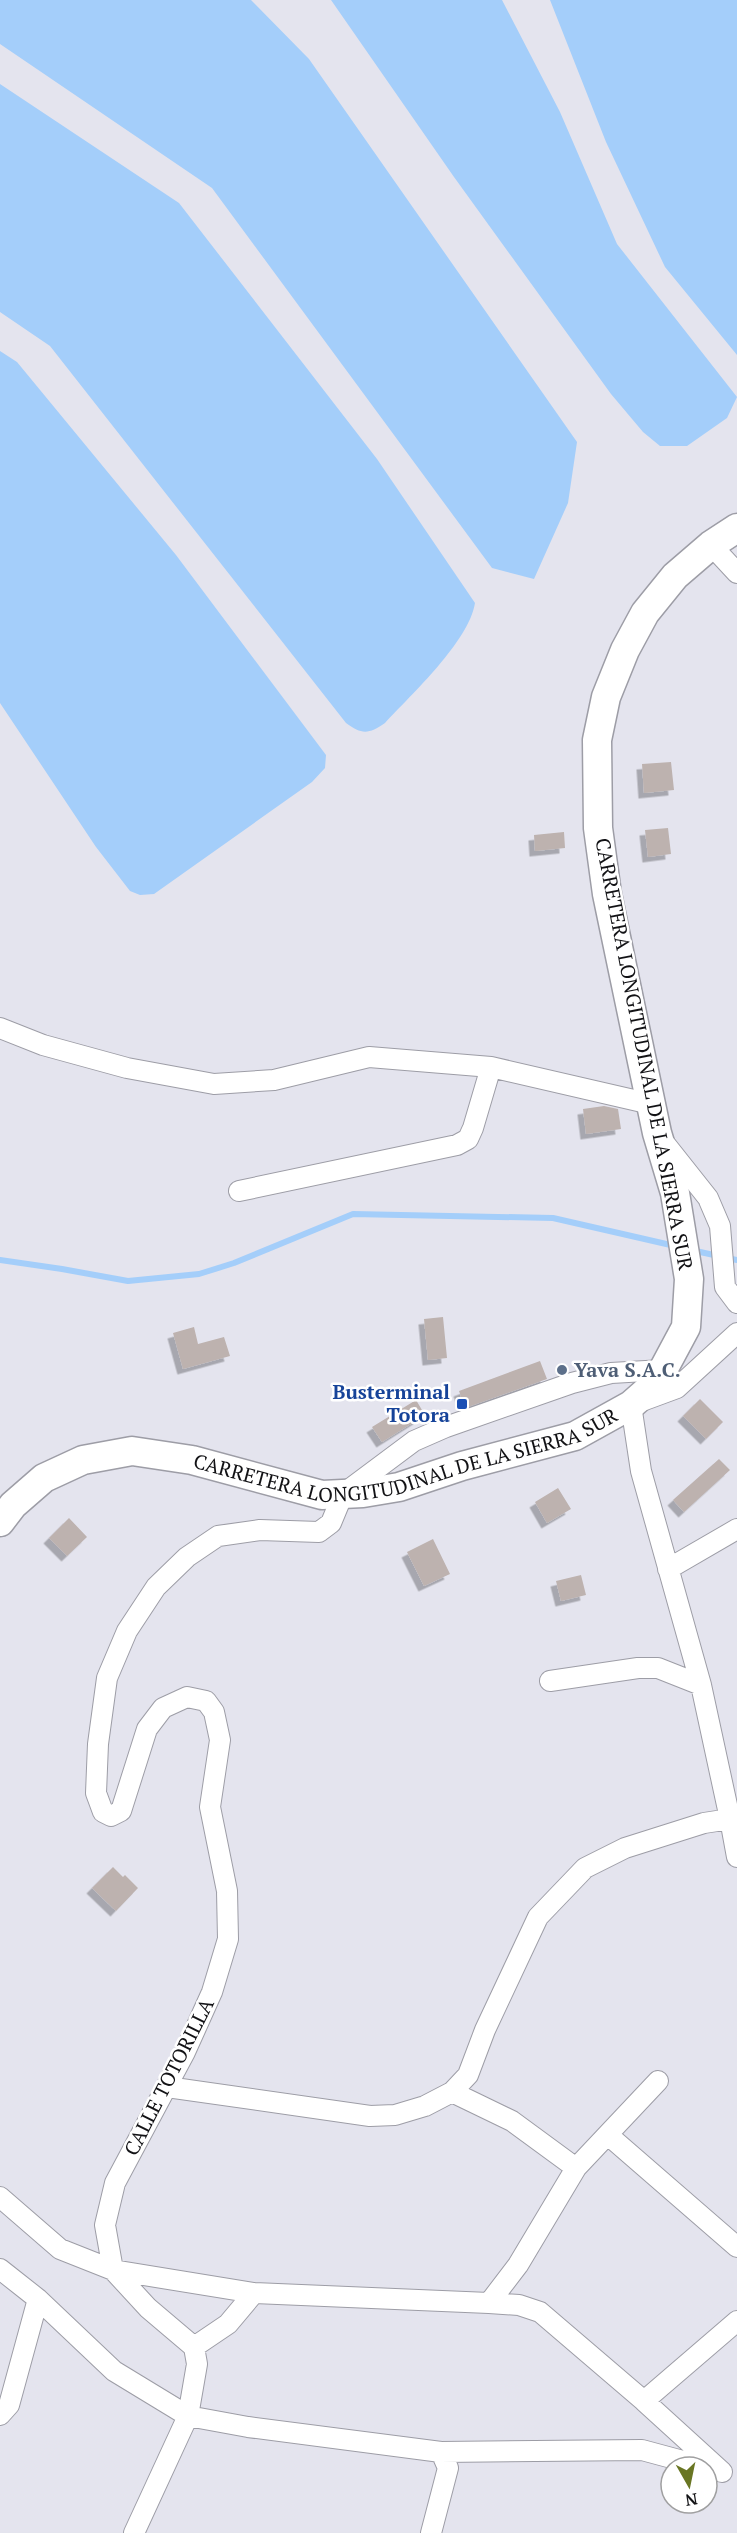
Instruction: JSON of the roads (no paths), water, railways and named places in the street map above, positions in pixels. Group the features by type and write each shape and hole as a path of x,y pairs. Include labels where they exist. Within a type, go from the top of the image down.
{"highway":[{"name":"CARRETERA LONGITUDINAL DE LA SIERRA SUR","path":"0,1522 13,1505 44,1478 83,1460 132,1451 192,1460 322,1495 399,1487 462,1466 575,1436 631,1405 648,1390 663,1370 686,1327 689,1279 675,1192 657,1133 607,894 598,828 597,740 606,698 625,650 645,613 675,576 711,545 737,528"}],"street":[{"path":"711,545 737,573"},
{"path":"0,1028 43,1045 127,1068 214,1084 274,1080 369,1057 491,1067 651,1104"},
{"path":"239,1191 457,1145 468,1139 473,1128 491,1067"},
{"path":"657,1133 708,1198 720,1226 731,1295"},
{"path":"737,1333 677,1388 631,1405 641,1471 701,1685 737,1857"},
{"path":"343,1494 414,1441 446,1427 572,1383 610,1373 663,1370"},
{"name":"CALLE TOTORILLA","path":"113,2270 105,2225 115,2183 167,2087 212,1992 228,1939 227,1891 210,1807 220,1740 214,1712 206,1701 187,1697 163,1708 147,1729 130,1776 125,1805 121,1811 111,1816 103,1812 96,1793 98,1744 107,1678 128,1631 156,1587 187,1557 218,1536 260,1530 320,1532 331,1523 343,1494"},
{"path":"668,1569 737,1529"},
{"path":"550,1680 639,1668 658,1668 701,1685"},
{"path":"167,2087 370,2116 395,2115 424,2106 452,2092 468,2075 485,2030 538,1917 585,1868 625,1848 704,1823 730,1819"},
{"path":"489,2303 518,2265 576,2168 658,2081"},
{"path":"452,2092 512,2121 576,2168"},
{"path":"608,2135 737,2247"},
{"path":"0,2198 60,2249 113,2270 254,2293 489,2303 519,2305 540,2312 644,2401 702,2455"},
{"path":"0,2269 38,2299 114,2371 188,2416 248,2427 441,2452 642,2450 661,2455"},
{"path":"113,2270 148,2308 194,2347 197,2364 188,2416 135,2533"},
{"path":"194,2347 228,2324 254,2293"},
{"path":"0,2415 9,2405 38,2299"},
{"path":"644,2401 737,2321"},
{"path":"431,2533 448,2468 441,2452"}],"water":[{"path":"0,0 251,0 309,59 577,442 568,503 534,579 492,568 212,188 0,44"},
{"path":"331,0 502,0 560,112 617,244 737,397 727,418 687,446 660,446 643,432 611,394 454,177"},
{"path":"550,0 737,0 737,355 665,267 606,142"},
{"path":"0,84 179,203 377,459 475,603 471,618 451,650 424,682 379,727 366,732 357,730 346,723 50,346 0,312"},
{"path":"0,351 17,362 176,555 326,755 325,768 312,782 154,894 140,895 130,891 96,847 0,703"}],"waterway":[{"path":"0,1260 128,1281 199,1274 234,1263 353,1214 553,1218 675,1246"},
{"path":"691,1250 737,1260"}],"place":[{"name":"Yava S.A.C.","path":"562,1370"},
{"name":"Busterminal Totora","path":"462,1404"}]}
